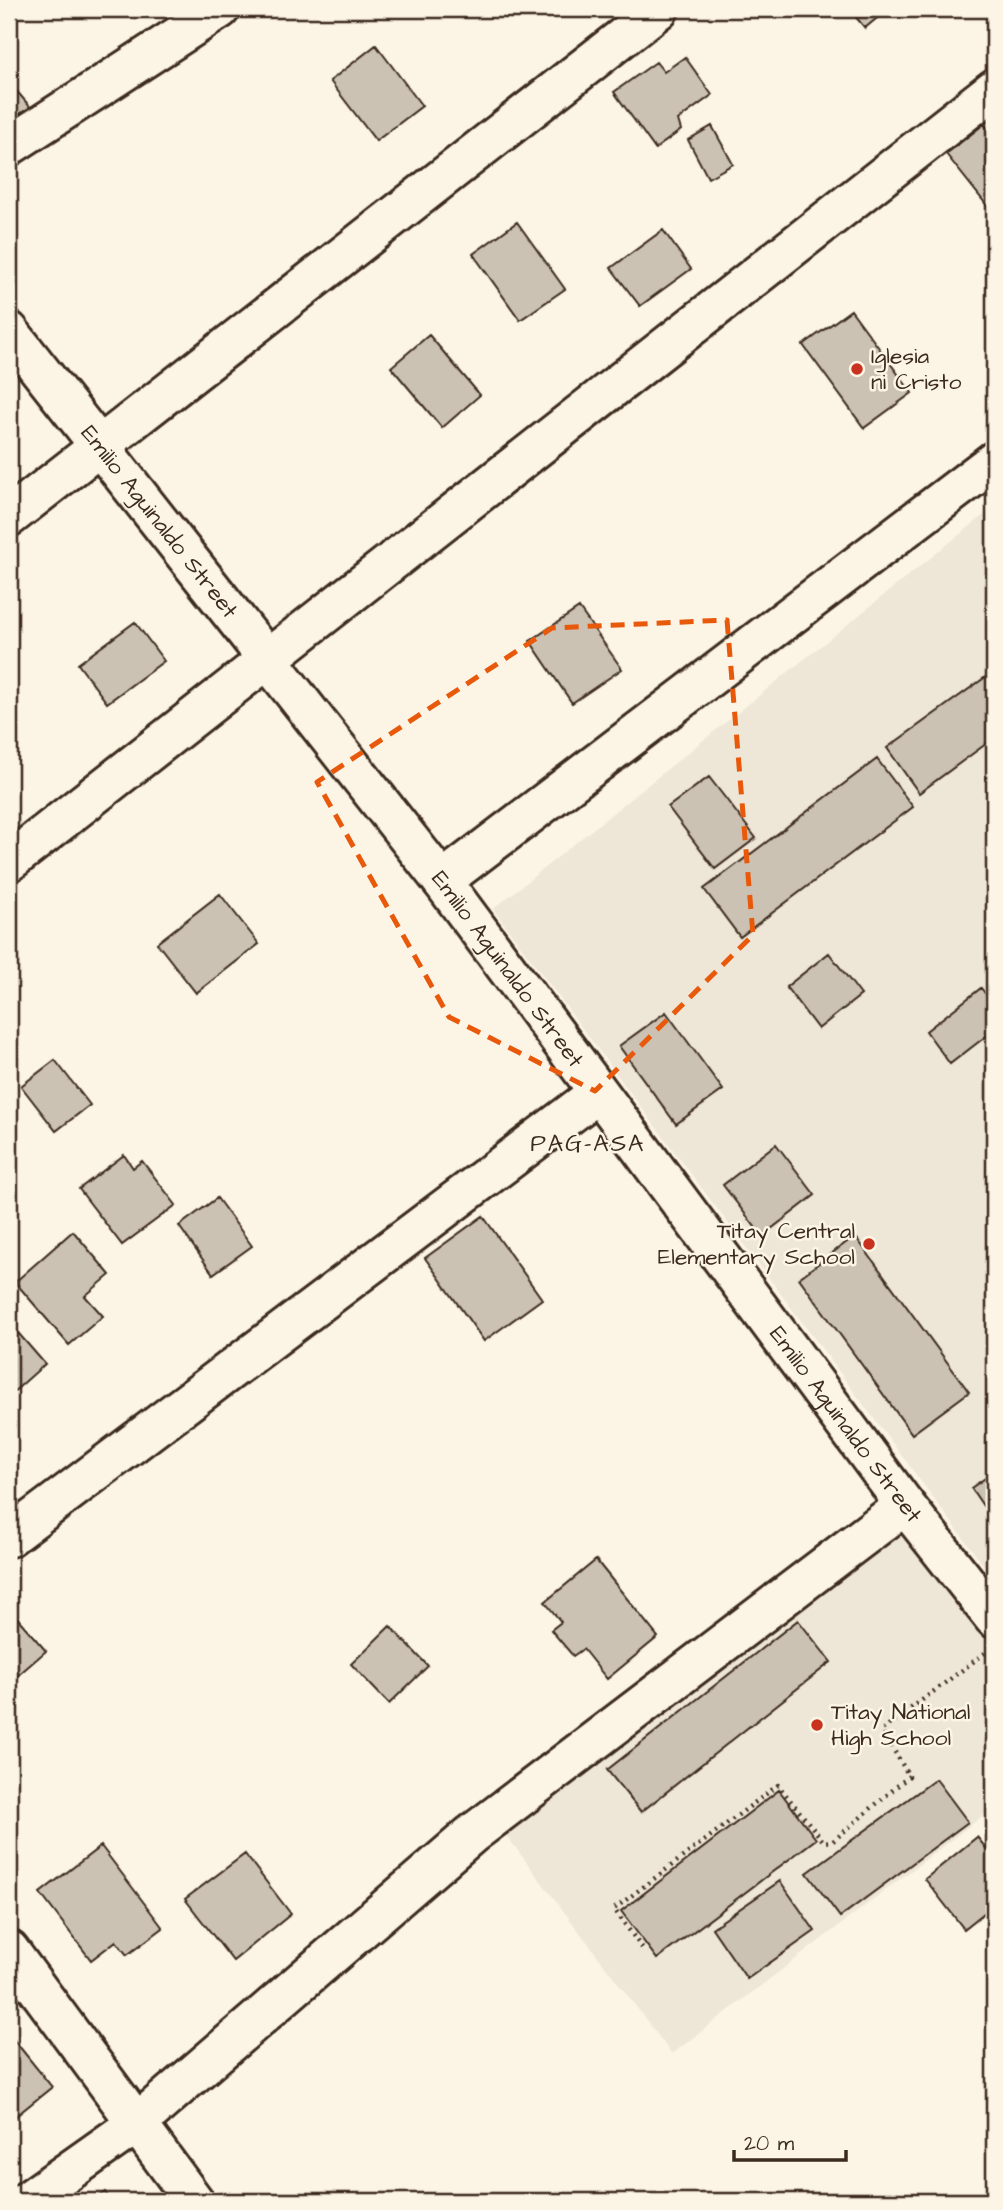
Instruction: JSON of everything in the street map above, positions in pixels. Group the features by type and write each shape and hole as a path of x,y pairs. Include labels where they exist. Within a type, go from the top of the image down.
{"street":[{"path":"9,146 220,9"},
{"path":"9,517 659,9"},
{"path":"9,863 994,89"},
{"name":"Emilio Aguinaldo Street","path":"9,331 442,881 905,1505 994,1618"},
{"path":"442,881 994,461"},
{"path":"9,1537 598,1093"},
{"path":"27,2201 136,2124 472,1834 905,1505"},
{"path":"9,1950 194,2201"}],"path":[{"path":"642,1948 614,1909 778,1785 824,1842 833,1841 909,1776 882,1730 994,1646"}],"highlighted area":[{"path":"727,620 753,935 595,1091 449,1017 317,782 552,628"}],"shaded area":[{"name":"Titay Central Elementary School","path":"994,507 994,1579 493,909"},
{"name":"Titay National High School","path":"903,1524 994,1644 994,1807 672,2054 503,1831"}],"building":[{"path":"806,9 820,9 811,16"},
{"path":"849,9 888,9 865,28"},
{"path":"376,45 422,106 376,141 330,81"},
{"path":"685,57 712,95 678,120 681,130 655,149 614,92 656,62 664,72"},
{"path":"9,82 37,115 9,139"},
{"path":"984,124 994,136 994,204 989,208 946,154"},
{"path":"712,126 733,164 708,178 688,140"},
{"path":"517,222 565,289 520,320 473,254"},
{"path":"663,230 691,269 640,306 611,268"},
{"name":"Iglesia ni Cristo","path":"851,310 912,393 864,428 803,345"},
{"path":"429,335 480,395 442,428 391,367"},
{"path":"579,608 622,669 572,703 530,641"},
{"path":"135,622 164,661 107,703 78,664"},
{"path":"994,671 994,738 919,793 887,748"},
{"path":"877,759 913,807 740,937 704,889"},
{"path":"709,777 756,838 715,869 668,807"},
{"path":"220,894 259,944 196,993 157,943"},
{"path":"829,953 861,995 818,1029 786,987"},
{"path":"981,988 994,1005 994,1030 950,1064 926,1031"},
{"path":"666,1012 723,1090 676,1124 619,1046"},
{"path":"55,1060 90,1105 56,1131 21,1086"},
{"path":"776,1144 815,1195 762,1236 723,1185"},
{"path":"124,1155 133,1168 142,1161 176,1205 122,1245 79,1189"},
{"path":"217,1198 252,1246 213,1274 179,1226"},
{"path":"483,1216 542,1299 484,1341 425,1258"},
{"path":"73,1231 110,1275 85,1296 103,1316 69,1345 15,1282"},
{"path":"855,1236 969,1392 912,1434 799,1278"},
{"path":"13,1327 45,1364 9,1396 9,1330"},
{"path":"994,1472 994,1522 971,1488"},
{"path":"596,1560 658,1637 607,1679 583,1649 573,1656 551,1630 561,1622 545,1602"},
{"path":"13,1613 46,1651 9,1683 9,1617"},
{"path":"798,1620 831,1662 641,1812 607,1770"},
{"path":"390,1626 428,1666 389,1704 351,1664"},
{"path":"936,1779 968,1822 840,1917 807,1873"},
{"path":"779,1790 816,1839 657,1959 621,1911"},
{"path":"994,1806 994,1820 988,1811"},
{"path":"977,1837 994,1858 994,1905 964,1929 925,1879"},
{"path":"101,1846 163,1928 127,1955 116,1941 91,1960 40,1893"},
{"path":"245,1854 291,1914 233,1961 185,1899"},
{"path":"780,1881 815,1931 747,1979 712,1928"},
{"path":"10,2035 52,2087 11,2120 9,2117"},
{"path":"105,2192 111,2201 91,2201"}],"place":[{"name":"Iglesia ni Cristo","path":"857,369"},
{"name":"Titay Central Elementary School","path":"869,1244"},
{"name":"Titay National High School","path":"817,1725"}],"district":[{"name":"PAG-ASA","path":"588,1144"}]}
